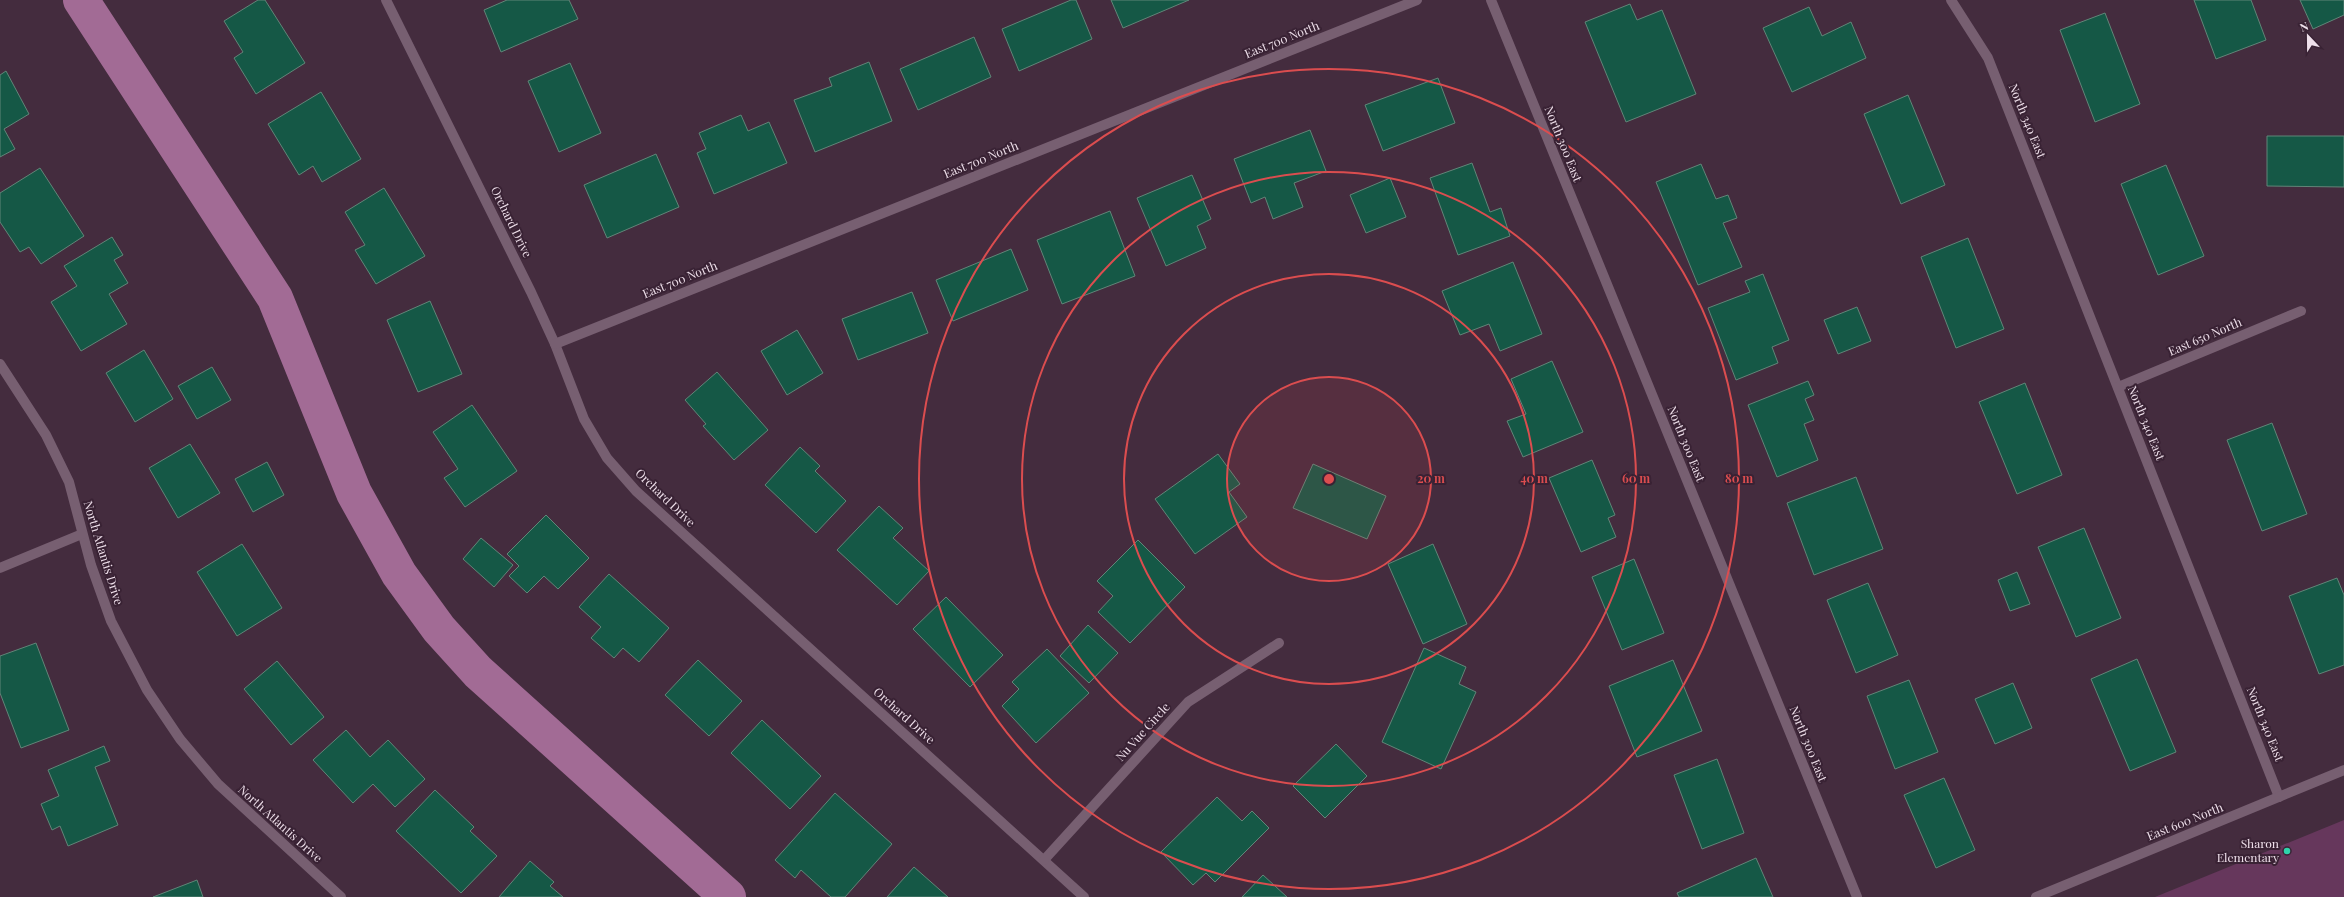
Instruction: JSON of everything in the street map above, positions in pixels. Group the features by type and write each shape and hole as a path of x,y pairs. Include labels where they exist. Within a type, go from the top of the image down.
{"street":[{"name":"Orchard Drive","path":"386,0 453,133 555,344 584,418 607,458 636,491 1084,897"},
{"name":"East 700 North","path":"555,344 1417,0"},
{"name":"North 300 East","path":"1491,0 1857,897"},
{"name":"North 340 East","path":"1951,0 1988,58 2279,797"},
{"name":"East 650 North","path":"2118,387 2301,311"},
{"name":"North Atlantis Drive","path":"0,364 46,436 68,482 91,565 111,621 147,690 180,739 218,784 341,897"},
{"path":"0,568 82,534"},
{"name":"Nu Vue Circle","path":"1044,860 1188,702 1279,643"},
{"name":"East 600 North","path":"2036,897 2344,770"}],"shaded area":[{"name":"Sharon Elementary","path":"2344,820 2344,897 2155,897"}],"building":[{"path":"258,0 265,0 305,63 256,94 234,58 243,52 224,21"},
{"path":"507,0 569,0 578,19 501,52 484,10"},
{"path":"1071,0 1076,0 1092,39 1019,71 1002,29"},
{"path":"1111,0 1189,0 1123,28"},
{"path":"2194,0 2251,0 2266,40 2216,59"},
{"path":"2300,0 2344,0 2344,15 2313,29"},
{"path":"1630,4 1637,20 1662,10 1696,94 1626,122 1585,22"},
{"path":"1809,7 1822,36 1851,22 1866,58 1792,92 1763,28"},
{"path":"2105,13 2140,104 2095,122 2060,30"},
{"path":"974,37 991,77 918,110 900,69"},
{"path":"869,62 892,121 815,152 794,100 832,86 829,78"},
{"path":"570,63 601,133 559,152 528,81"},
{"path":"6,71 29,114 4,129 15,149 0,157 0,75"},
{"path":"1438,78 1455,123 1383,151 1365,105"},
{"path":"321,92 361,159 322,182 313,166 299,175 268,124"},
{"path":"1908,95 1945,185 1901,204 1864,114"},
{"path":"741,115 748,131 769,122 787,163 714,194 697,153 706,149 699,133"},
{"path":"1310,130 1326,171 1294,183 1303,207 1273,219 1265,197 1251,203 1234,159"},
{"path":"2267,136 2344,136 2344,187 2267,186"},
{"path":"656,154 679,207 607,238 584,185"},
{"path":"1472,163 1490,212 1501,208 1510,236 1458,255 1430,178"},
{"path":"1701,164 1716,199 1728,195 1737,218 1723,223 1742,267 1698,285 1656,182"},
{"path":"2166,165 2204,256 2158,275 2121,184"},
{"path":"40,168 84,236 41,264 29,247 20,252 0,222 0,193"},
{"path":"1192,175 1211,219 1197,226 1206,248 1166,266 1137,198"},
{"path":"1390,178 1406,217 1366,233 1350,195"},
{"path":"384,188 425,256 376,284 355,250 365,245 345,212"},
{"path":"1110,211 1135,276 1062,304 1037,240"},
{"path":"112,237 123,255 114,260 128,283 109,294 127,324 81,351 51,302 77,286 64,266"},
{"path":"1968,238 2004,329 1956,348 1921,257"},
{"path":"1011,249 1028,290 953,321 936,280"},
{"path":"1513,262 1542,334 1500,351 1489,324 1460,335 1442,291"},
{"path":"1763,274 1789,340 1772,347 1778,363 1736,380 1708,308 1750,292 1745,281"},
{"path":"912,292 928,333 858,360 842,319"},
{"path":"430,301 462,374 418,392 387,320"},
{"path":"1857,307 1871,341 1838,354 1824,320"},
{"path":"797,330 823,373 787,395 761,351"},
{"path":"144,350 173,399 135,422 106,373"},
{"path":"1552,361 1583,432 1523,457 1507,421 1526,414 1511,379"},
{"path":"212,367 231,400 197,419 178,386"},
{"path":"717,372 768,430 734,460 703,426 706,424 685,400"},
{"path":"1808,381 1814,395 1805,399 1814,420 1804,424 1818,460 1777,477 1748,405"},
{"path":"2025,383 2062,475 2017,494 1979,402"},
{"path":"472,405 517,471 465,507 444,478 458,469 433,432"},
{"path":"2272,423 2307,514 2262,531 2227,440"},
{"path":"190,444 220,493 178,518 149,468"},
{"path":"800,447 820,466 815,471 846,501 816,533 765,485"},
{"path":"1218,454 1240,484 1229,492 1247,517 1195,554 1155,499"},
{"path":"1592,460 1615,515 1608,518 1616,537 1581,552 1549,478"},
{"path":"267,462 284,495 253,512 235,479"},
{"path":"1313,464 1386,496 1367,539 1293,508"},
{"path":"1856,477 1883,549 1814,575 1787,503"},
{"path":"879,506 903,528 893,538 929,571 897,605 837,550"},
{"path":"546,515 589,558 558,589 544,576 527,593 509,576 519,566 507,554"},
{"path":"2084,528 2121,618 2076,637 2038,547"},
{"path":"481,538 513,565 494,587 463,559"},
{"path":"1138,540 1185,587 1130,643 1098,612 1113,596 1097,581"},
{"path":"242,544 282,608 237,636 197,572"},
{"path":"1433,544 1467,624 1423,644 1388,564"},
{"path":"1634,559 1664,633 1622,650 1592,577"},
{"path":"2017,572 2030,604 2010,611 1998,580"},
{"path":"609,574 669,628 639,662 623,648 614,658 591,638 601,627 579,607"},
{"path":"2337,578 2344,595 2344,665 2319,674 2289,596"},
{"path":"1868,583 1898,655 1856,673 1827,600"},
{"path":"946,597 1003,655 970,687 913,629"},
{"path":"1088,625 1118,653 1089,683 1060,656"},
{"path":"36,643 69,730 21,748 0,693 0,656"},
{"path":"1424,648 1466,667 1459,684 1476,692 1441,769 1382,742"},
{"path":"1047,649 1089,693 1036,743 1002,706 1019,689 1012,682"},
{"path":"2137,659 2176,752 2130,771 2091,679"},
{"path":"698,660 742,701 709,736 665,695"},
{"path":"1673,660 1702,731 1637,757 1609,686"},
{"path":"277,661 324,717 291,745 244,689"},
{"path":"1909,680 1938,752 1895,769 1867,696"},
{"path":"2013,683 2032,728 1995,744 1975,699"},
{"path":"762,720 821,776 790,809 731,753"},
{"path":"346,730 370,757 388,740 425,779 395,807 373,784 353,803 313,760"},
{"path":"1336,744 1367,776 1325,818 1293,786"},
{"path":"104,746 110,761 95,767 118,825 68,846 60,826 52,830 41,804 59,796 48,770"},
{"path":"1717,759 1744,833 1702,849 1674,775"},
{"path":"1944,778 1975,850 1936,868 1904,795"},
{"path":"435,790 474,827 470,831 497,856 461,893 396,831"},
{"path":"835,793 892,844 845,897 831,897 801,870 795,878 775,860"},
{"path":"1217,797 1242,821 1252,811 1269,828 1215,882 1206,873 1193,885 1161,852"},
{"path":"1756,858 1773,897 1679,897 1677,893"},
{"path":"530,861 554,882 550,886 563,897 499,897"},
{"path":"914,867 948,897 887,897"},
{"path":"1263,875 1287,897 1242,897"},
{"path":"197,880 203,897 153,897"}],"waterway":[{"path":"81,0 275,298 354,493 399,574 439,629 478,672 728,897"}],"place":[{"name":"Sharon Elementary","path":"2287,851"}]}
